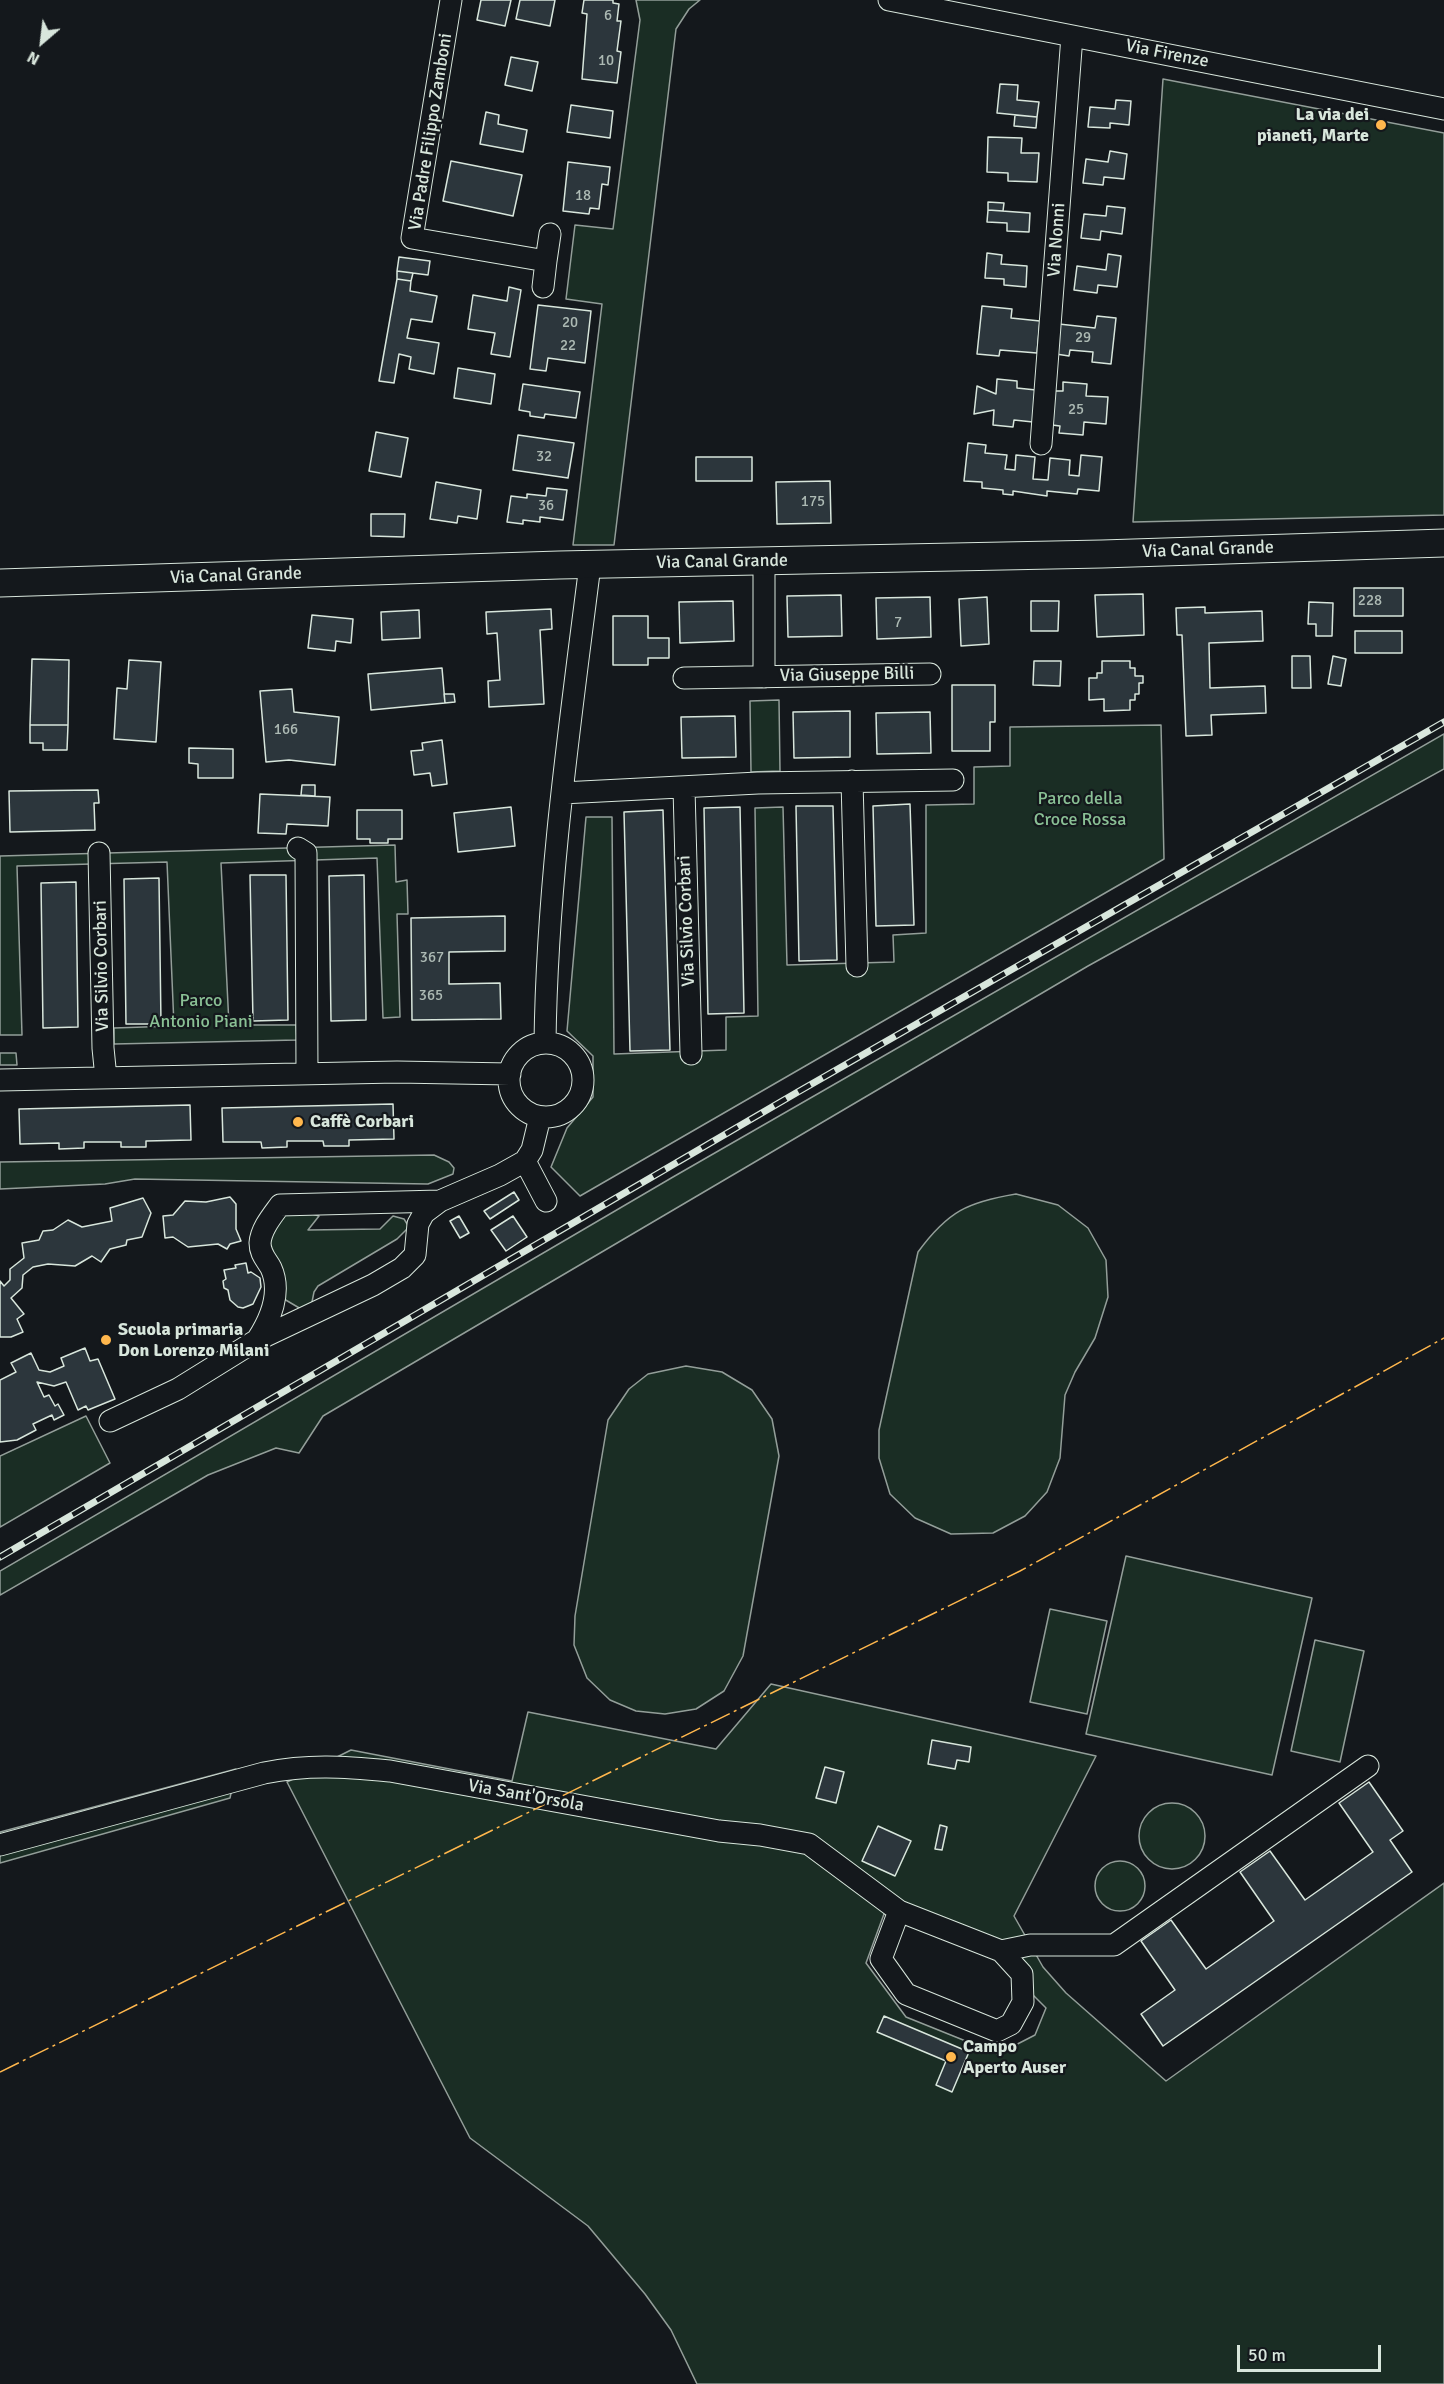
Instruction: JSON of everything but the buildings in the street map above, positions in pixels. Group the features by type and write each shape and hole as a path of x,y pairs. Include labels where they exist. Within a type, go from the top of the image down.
{"main road":[{"name":"Via Canal Grande","path":"0,583 1444,543"}],"street":[{"name":"Via Padre Filippo Zamboni","path":"452,0 412,238 546,261"},
{"name":"Via Firenze","path":"889,0 1444,109"},
{"name":"Via Nonni","path":"1041,444 1072,36"},
{"path":"543,286 550,234"},
{"name":"Via Giuseppe Billi","path":"764,561 764,677"},
{"path":"545,1043 553,888 562,793 590,565"},
{"name":"Via Giuseppe Billi","path":"684,678 930,674"},
{"path":"562,793 758,783 953,780"},
{"path":"852,781 857,966"},
{"name":"Via Silvio Corbari","path":"684,788 691,1054"},
{"path":"298,848 306,853 308,1074"},
{"name":"Via Silvio Corbari","path":"99,853 103,1048 106,1078"},
{"path":"545,1043 556,1045 574,1057 583,1076 583,1088 579,1098 562,1114 552,1117 540,1117 529,1113 520,1106 509,1085 513,1064 526,1049 545,1043"},
{"path":"0,1080 397,1072 510,1074"},
{"path":"110,1421 178,1389 257,1340 373,1285 402,1268 415,1255 418,1224 424,1213 440,1201 500,1175 525,1161 532,1150 540,1117"},
{"path":"525,1161 546,1201"},
{"path":"257,1340 272,1313 275,1285 270,1266 261,1252 260,1242 267,1224 280,1205 440,1201"},
{"path":"383,1204 409,1214 418,1224"},
{"name":"Via Sant'Orsola","path":"0,1845 264,1773 297,1767 339,1766 390,1771 719,1831 760,1835 809,1845 898,1911 1001,1951"},
{"path":"1001,1951 1030,1945 1114,1945 1368,1766"},
{"path":"898,1911 880,1959 906,1994 997,2031 1011,2024 1023,2002 1022,1974 1001,1951"}],"green space":[{"path":"636,0 700,0 689,9 676,29 614,545 573,545 602,304 566,299 575,225 613,229 640,20"},
{"path":"1163,79 1444,133 1444,515 1133,522"},
{"path":"779,700 780,771 751,772 750,701"},
{"name":"Parco della Croce Rossa","path":"1161,725 1164,859 580,1196 551,1167 567,1128 593,1097 593,1056 567,1031 586,817 612,817 614,1054 726,1050 726,1017 758,1016 755,808 783,807 787,965 894,962 893,935 926,933 926,805 974,804 974,767 1010,766 1010,727"},
{"path":"1444,734 1444,769 1088,966 323,1416 299,1453 276,1448 208,1475 0,1595 0,1571 673,1177"},
{"name":"Parco Antonio Piani","path":"395,845 396,882 407,880 408,914 397,914 400,1017 383,1018 377,858 221,863 229,1025 296,1025 297,1040 114,1044 114,1028 174,1026 167,862 17,866 22,1035 0,1035 0,856"},
{"path":"0,1053 16,1053 17,1065 0,1065"},
{"path":"434,1155 449,1162 454,1168 453,1174 428,1184 135,1179 105,1184 0,1189 0,1162"},
{"path":"1016,1194 1058,1205 1088,1228 1106,1260 1108,1297 1095,1338 1075,1372 1065,1395 1060,1458 1047,1492 1025,1516 993,1533 951,1534 915,1518 890,1494 879,1458 879,1430 918,1252 939,1227 960,1211 985,1201"},
{"path":"302,1211 319,1216 308,1230 380,1229 393,1216 404,1219 409,1227 397,1239 318,1286 314,1292 311,1307 301,1309 284,1299 271,1259 270,1231 287,1213"},
{"path":"686,1366 722,1372 752,1390 772,1419 779,1456 743,1656 724,1691 696,1709 665,1714 636,1711 610,1700 587,1678 574,1645 575,1616 608,1420 629,1389 648,1374"},
{"path":"86,1416 110,1463 0,1527 0,1456"},
{"path":"1126,1556 1312,1598 1272,1775 1086,1734"},
{"path":"1050,1609 1107,1621 1087,1714 1030,1702"},
{"path":"1315,1640 1364,1651 1340,1762 1291,1751"},
{"path":"771,1684 1096,1756 1014,1916 1043,1967 1066,1993 1166,2081 1444,1883 1444,2384 697,2384 671,2330 645,2294 588,2226 470,2138 287,1782 351,1750 512,1781 528,1712 716,1749","holes":["884,1914 994,1956 1046,2008 1035,2035 998,2054 906,2017 866,1963"]},
{"path":"236,1769 230,1798 0,1863 0,1832"},
{"path":"1172,1803 1184,1806 1195,1813 1202,1824 1205,1836 1202,1848 1195,1859 1184,1866 1172,1869 1160,1866 1149,1859 1142,1848 1139,1836 1142,1824 1149,1813 1160,1806"},
{"path":"1120,1861 1138,1868 1145,1886 1138,1904 1120,1911 1102,1904 1095,1886 1102,1868"}],"railway":[{"path":"0,1557 796,1093 1444,722"}],"power":[{"path":"0,2072 1020,1571 1444,1338"}],"place":[{"name":"La via dei pianeti, Marte","path":"1381,125"},
{"name":"Caffè Corbari","path":"298,1122"},
{"name":"Scuola primaria Don Lorenzo Milani","path":"106,1340"},
{"name":"Campo Aperto Auser","path":"951,2057"}]}
